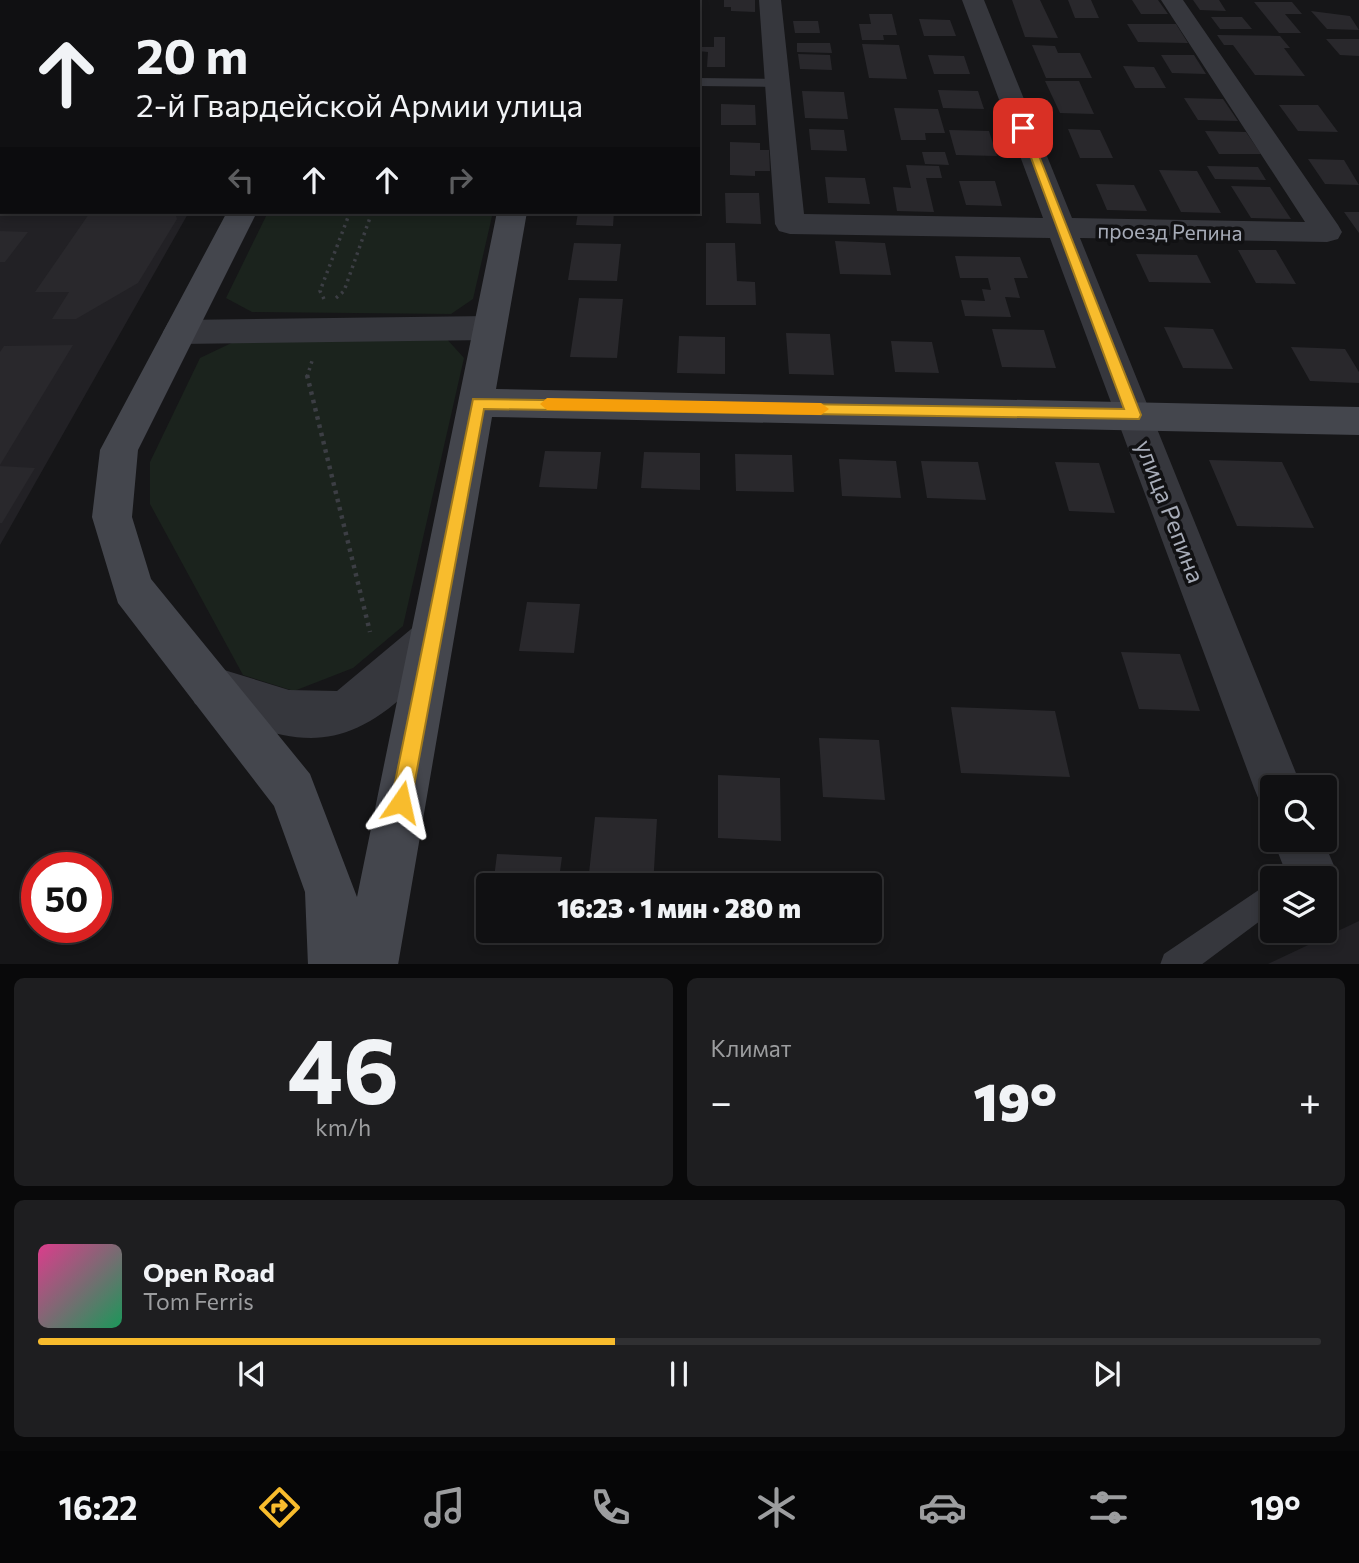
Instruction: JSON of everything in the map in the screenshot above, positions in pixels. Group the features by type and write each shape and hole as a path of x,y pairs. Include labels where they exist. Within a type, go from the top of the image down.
{"main road":[{"path":"241,214 119,450 111,517 133,589 293,791 331,892 335,964"},
{"path":"371,964 512,214"},
{"path":"478,403 1134,415 1359,422"}],"street":[{"name":"проезд Репина","path":"770,0 775,83 790,224 1328,232 1172,0"},
{"name":"улица Репина","path":"973,0 1273,775"},
{"path":"180,332 489,328"},
{"path":"211,688 283,713 340,714 382,685 431,640"}],"lane":[{"path":"700,82 775,83"},
{"path":"1175,964 1260,897"}],"path":[{"path":"349,214 320,291 327,306 344,291 371,214"},
{"path":"320,331 307,376 370,632"}],"shaded area":[{"path":"0,214 188,214 0,545"},
{"path":"267,214 493,214 473,299 451,314 252,312 226,298"},
{"path":"244,337 445,337 464,358 403,626 353,668 294,691 243,675 150,504 150,462 200,358"},
{"path":"1359,921 1359,964 1268,964 1312,943 1337,943 1337,931"}],"building":[{"path":"724,0 755,0 755,12 731,11 731,7 724,7"},
{"path":"1012,0 1040,0 1058,38 1025,37"},
{"path":"1068,0 1091,0 1099,18 1075,18"},
{"path":"1132,0 1158,0 1168,14 1141,14"},
{"path":"1193,0 1219,0 1226,11 1200,10"},
{"path":"1254,2 1292,2 1302,14 1285,14 1301,33 1279,33"},
{"path":"1311,11 1350,16 1359,30 1327,29"},
{"path":"869,14 892,14 897,35 883,35 884,40 862,40 859,24 871,24"},
{"path":"1211,17 1242,17 1252,29 1220,29"},
{"path":"919,19 950,20 956,36 924,36"},
{"path":"793,21 818,21 820,33 795,33"},
{"path":"1127,24 1176,24 1188,43 1138,42"},
{"path":"1217,35 1280,36 1290,48 1284,48 1305,76 1255,75 1233,45 1224,45"},
{"path":"714,37 725,37 725,67 707,67 708,52 700,51 700,47 714,47"},
{"path":"1326,39 1359,39 1359,56 1340,55"},
{"path":"797,43 830,43 832,53 797,52"},
{"path":"862,44 899,45 907,79 869,78"},
{"path":"1032,45 1055,46 1058,53 1080,53 1092,78 1046,78"},
{"path":"798,54 830,55 832,70 800,69"},
{"path":"928,55 964,56 970,74 934,74"},
{"path":"1161,55 1194,55 1206,74 1172,73"},
{"path":"1123,66 1154,67 1166,88 1135,88"},
{"path":"1045,81 1079,81 1094,114 1060,113"},
{"path":"938,90 978,91 984,109 943,108"},
{"path":"802,91 844,92 848,119 805,118"},
{"path":"1184,98 1223,99 1238,121 1198,120"},
{"path":"721,104 755,105 756,125 721,125"},
{"path":"1279,105 1318,105 1338,132 1298,131"},
{"path":"894,108 938,109 945,133 925,133 926,140 901,140"},
{"path":"809,129 844,130 847,151 811,150"},
{"path":"1068,129 1100,130 1113,158 1080,158"},
{"path":"949,130 989,131 997,156 956,155"},
{"path":"1205,131 1246,132 1261,154 1219,154"},
{"path":"730,142 760,143 760,150 769,150 770,171 755,171 755,176 730,175"},
{"path":"922,152 945,152 949,165 925,164"},
{"path":"1308,159 1344,160 1359,185 1325,184"},
{"path":"906,165 939,166 942,178 926,178 934,212 897,211 893,187 911,188"},
{"path":"1207,166 1258,167 1266,180 1215,179"},
{"path":"1159,170 1197,171 1221,213 1181,212"},
{"path":"825,177 865,178 870,204 828,203"},
{"path":"959,181 995,181 1002,206 966,205"},
{"path":"1096,184 1134,185 1147,211 1107,210"},
{"path":"1231,186 1270,187 1291,219 1251,218"},
{"path":"725,193 759,193 761,224 726,223"},
{"path":"1344,212 1359,212 1359,233"},
{"path":"89,214 176,214 177,219 138,283 76,319 52,319 69,292 35,292"},
{"path":"578,214 614,214 613,226 576,225"},
{"path":"0,231 28,232 5,262 0,262"},
{"path":"835,241 885,243 891,275 840,274"},
{"path":"574,243 621,244 617,281 568,280"},
{"path":"706,243 735,243 737,281 755,282 756,305 706,305"},
{"path":"1238,250 1276,250 1296,284 1256,283"},
{"path":"1136,254 1197,255 1211,283 1149,282"},
{"path":"955,256 1020,257 1028,278 1014,278 1020,298 1005,297 1011,317 965,316 961,300 985,301 982,289 991,290 988,278 960,278"},
{"path":"579,298 623,299 617,358 570,357"},
{"path":"1164,327 1213,329 1233,369 1183,368"},
{"path":"992,329 1044,330 1056,368 1002,367"},
{"path":"786,333 830,334 834,375 789,374"},
{"path":"679,336 725,337 725,374 677,373"},
{"path":"891,341 932,342 939,373 895,372"},
{"path":"73,345 0,465 0,352 4,346"},
{"path":"1291,347 1345,349 1359,372 1359,383 1310,381"},
{"path":"545,451 601,452 597,489 539,487"},
{"path":"644,452 700,453 700,490 641,488"},
{"path":"735,454 792,455 794,492 736,491"},
{"path":"839,459 896,461 901,498 842,496"},
{"path":"1209,460 1282,462 1314,528 1237,526"},
{"path":"921,461 978,462 986,500 927,498"},
{"path":"1055,462 1099,463 1115,513 1069,511"},
{"path":"0,466 35,468 2,523 0,523"},
{"path":"527,602 580,604 574,653 519,651"},
{"path":"1121,652 1180,654 1200,711 1139,709"},
{"path":"951,707 1055,711 1070,777 961,773"},
{"path":"819,738 879,740 885,800 823,797"},
{"path":"718,775 780,778 781,841 718,838"},
{"path":"595,817 657,819 654,873 589,873"},
{"path":"497,854 562,857 560,873 495,873"}],"slow traffic":[{"path":"547,404 821,409"}],"route":[{"path":"401,802 478,403 1134,415 1023,128"}]}
